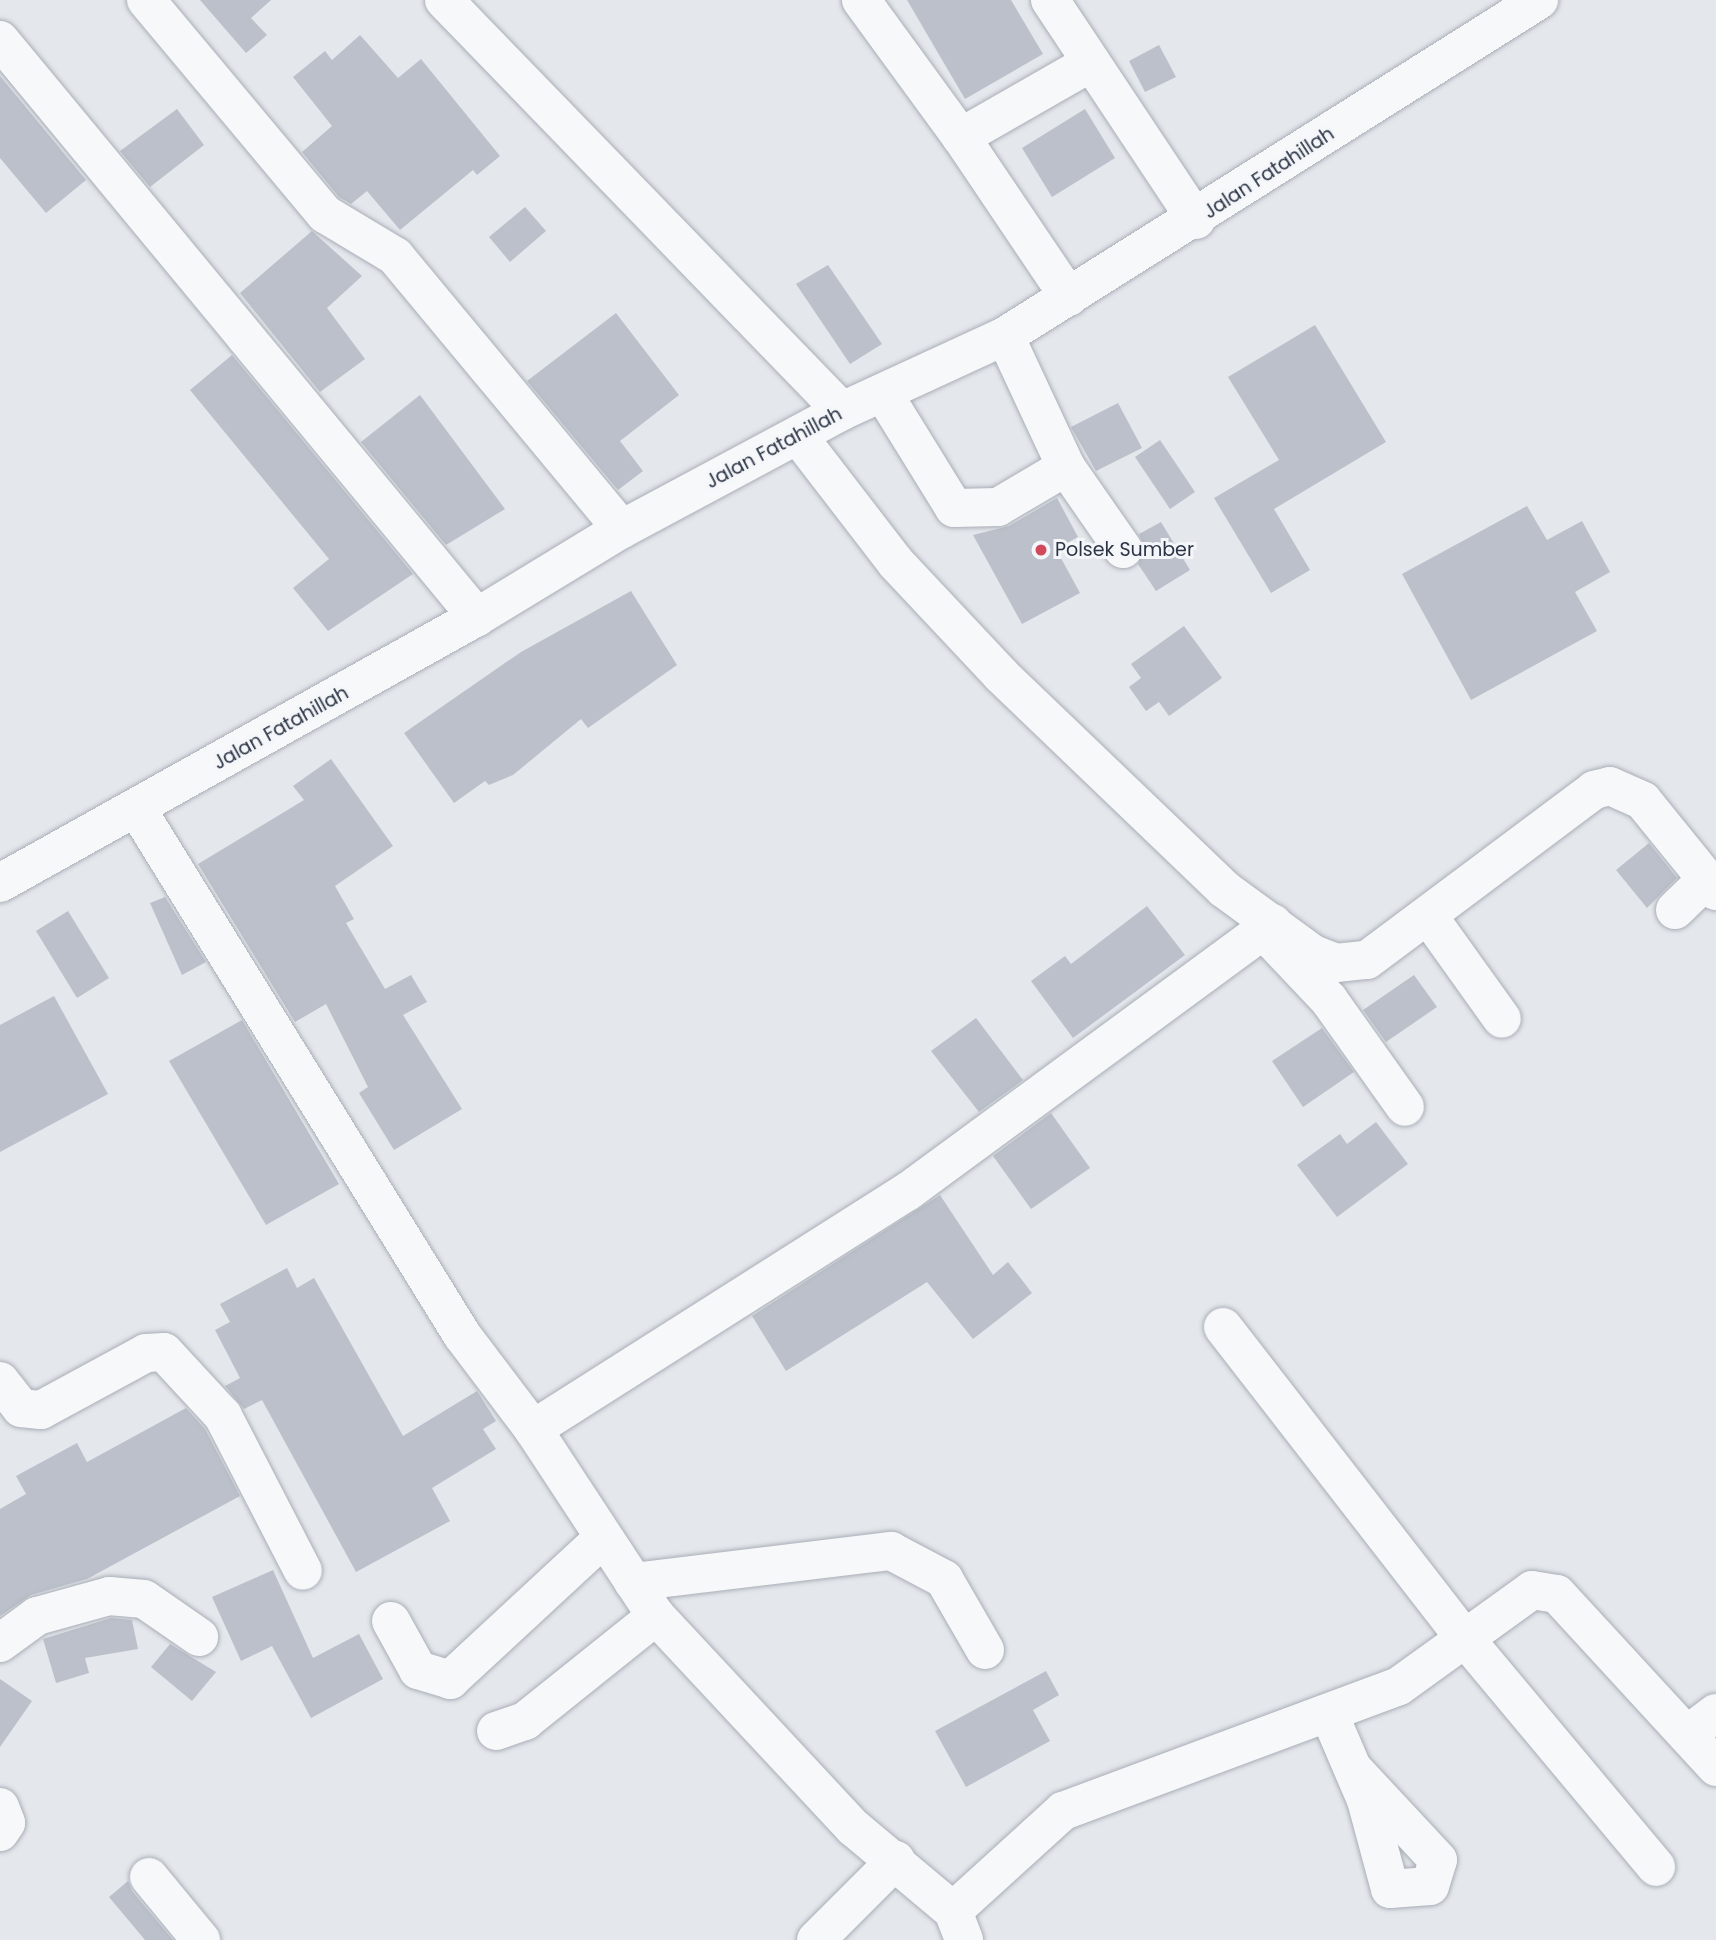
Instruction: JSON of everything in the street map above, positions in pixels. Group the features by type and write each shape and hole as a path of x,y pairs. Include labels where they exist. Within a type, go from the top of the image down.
{"street":[{"path":"146,0 325,214 395,256 622,529"},
{"path":"444,0 842,411"},
{"path":"861,0 961,137 1069,297"},
{"path":"1050,0 1196,220"},
{"name":"Jalan Fatahillah","path":"6,870 137,809 477,617 622,529 799,437 842,411 1005,336 1196,220 1494,12 1539,0"},
{"path":"0,40 477,617"},
{"path":"961,137 1090,63"},
{"path":"1005,336 1066,467 1123,550"},
{"path":"883,393 954,508 998,507 1066,467"},
{"path":"799,437 896,563 1001,675 1224,889 1269,927 1329,1000 1405,1107"},
{"path":"1269,927 1336,963 1367,960 1429,917 1594,790 1610,786 1643,801 1712,885 1675,910"},
{"path":"137,809 462,1335 533,1429 601,1540 656,1616 818,1791 896,1860 959,1925 1063,1811 1330,1716 1399,1686 1462,1636 1532,1590 1557,1594 1702,1723 1716,1767"},
{"path":"1429,917 1502,1019"},
{"path":"533,1429 907,1192 1269,927"},
{"path":"1223,1327 1462,1636 1656,1867"},
{"path":"0,1381 21,1408 41,1410 146,1353 164,1352 223,1416 303,1572"},
{"path":"391,1621 418,1670 450,1680 601,1540"},
{"path":"633,1582 891,1551 944,1579 985,1650"},
{"path":"0,1643 37,1616 108,1596 144,1599 199,1637"},
{"path":"496,1731 525,1721 656,1616"},
{"path":"1330,1716 1355,1772"},
{"path":"0,1807 6,1823 0,1832"},
{"path":"816,1940 896,1860"},
{"path":"149,1877 201,1940"}],"building":[{"path":"200,0 271,0 251,18 267,35 246,53"},
{"path":"907,0 1011,0 1043,54 965,99"},
{"path":"360,35 398,78 421,59 500,156 477,175 473,170 400,230 367,191 351,204 339,197 302,152 332,126 293,77 325,51 332,60"},
{"path":"1159,45 1176,77 1145,92 1129,61"},
{"path":"0,76 86,180 46,213 0,158"},
{"path":"177,109 204,145 150,187 120,151"},
{"path":"1085,109 1115,158 1052,197 1022,148"},
{"path":"525,207 546,231 510,262 489,237"},
{"path":"312,231 362,276 327,308 365,359 320,392 240,293"},
{"path":"828,265 882,344 850,364 796,284"},
{"path":"616,313 679,395 620,441 643,471 618,490 527,381"},
{"path":"1315,325 1386,442 1274,509 1310,570 1271,593 1214,498 1279,460 1228,377"},
{"path":"232,355 413,574 328,631 293,588 329,559 190,390"},
{"path":"420,395 505,509 446,545 361,442"},
{"path":"1118,403 1142,448 1096,471 1071,427"},
{"path":"1160,440 1195,492 1170,509 1135,457"},
{"path":"1057,498 1078,537 1056,549 1080,593 1022,624 973,535 1009,526"},
{"path":"1527,506 1547,540 1582,521 1610,572 1575,592 1597,631 1471,700 1402,574"},
{"path":"1161,522 1190,570 1156,591 1138,564 1145,548 1139,534"},
{"path":"631,591 677,665 588,728 581,719 513,775 489,785 485,781 454,803 404,733 521,652"},
{"path":"1184,626 1222,678 1169,716 1159,702 1146,711 1129,687 1141,678 1131,664"},
{"path":"331,759 393,846 335,886 354,919 346,923 385,989 411,975 427,1002 403,1015 462,1109 394,1150 359,1093 368,1087 326,1004 295,1022 198,864 304,800 293,786"},
{"path":"1649,843 1677,878 1647,908 1616,870"},
{"path":"165,897 206,962 182,975 150,903"},
{"path":"1147,906 1185,955 1073,1038 1031,981 1065,956 1071,964"},
{"path":"68,911 109,978 77,998 36,931"},
{"path":"1414,975 1437,1007 1386,1042 1363,1010"},
{"path":"54,996 108,1094 0,1152 0,1025"},
{"path":"976,1018 1023,1080 979,1112 931,1051"},
{"path":"242,1020 339,1184 266,1225 169,1061"},
{"path":"1322,1028 1354,1072 1303,1107 1272,1061"},
{"path":"1051,1113 1090,1168 1031,1209 993,1156"},
{"path":"1376,1122 1408,1164 1337,1217 1297,1165 1340,1134 1347,1144"},
{"path":"940,1195 993,1275 1008,1262 1032,1293 973,1339 927,1282 786,1371 752,1316"},
{"path":"287,1268 297,1288 314,1278 403,1436 477,1391 496,1421 483,1429 496,1449 432,1488 450,1521 356,1572 262,1400 244,1409 225,1386 240,1378 215,1330 230,1322 220,1304"},
{"path":"186,1408 205,1429 240,1496 87,1579 31,1595 0,1616 0,1509 26,1494 16,1476 77,1443 87,1462"},
{"path":"273,1570 313,1658 359,1634 383,1679 311,1718 272,1646 241,1661 212,1597"},
{"path":"111,1618 132,1620 138,1649 85,1658 89,1673 56,1683 43,1639"},
{"path":"170,1644 216,1672 192,1701 151,1667"},
{"path":"1046,1671 1059,1695 1033,1710 1050,1741 966,1787 935,1731"},
{"path":"0,1679 32,1701 0,1747"},
{"path":"128,1881 132,1891 173,1940 145,1940 109,1897"}],"place":[{"name":"Polsek Sumber","path":"1041,550"}]}
